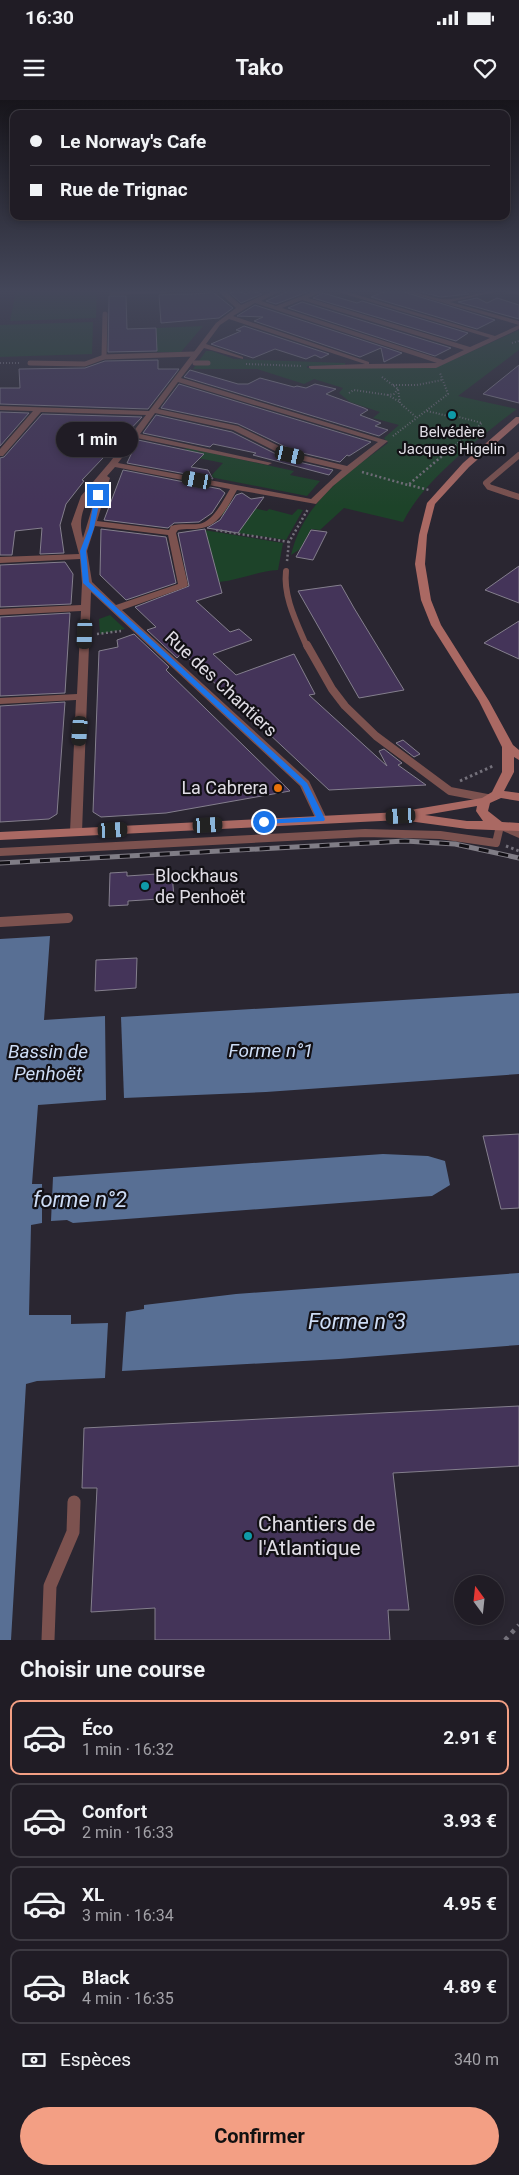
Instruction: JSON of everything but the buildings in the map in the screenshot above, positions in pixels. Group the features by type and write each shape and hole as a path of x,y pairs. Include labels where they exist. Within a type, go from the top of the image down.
{"main road":[{"path":"519,419 466,465 431,503 423,534 420,564 426,600 436,625 484,701 508,747 519,756"},
{"path":"506,827 485,816 482,811 508,772 508,747"},
{"path":"0,836 401,816 511,794 519,797"},
{"path":"401,816 467,825 506,827"}],"street":[{"path":"76,832 83,697 86,583 83,553 75,524 85,496 113,464 188,363"},
{"path":"366,363 378,367"},
{"path":"311,367 436,366 445,363"},
{"path":"176,379 384,441"},
{"path":"0,408 153,411 235,428 290,455 348,469"},
{"path":"0,454 39,409"},
{"path":"135,435 268,463"},
{"path":"113,464 312,502 348,469 384,441"},
{"path":"83,553 98,495 113,464"},
{"path":"114,609 184,585 172,533 174,528 179,526 201,526 210,523 235,488"},
{"path":"92,523 172,533"},
{"path":"0,560 83,553"},
{"name":"Rue des Chantiers","path":"86,583 305,784 321,819"},
{"path":"0,612 86,608"},
{"path":"0,702 83,697"},
{"path":"506,827 519,834"}],"lane":[{"path":"30,363 88,363"},
{"path":"195,363 208,363"},
{"path":"519,455 486,483 489,487 519,497"},
{"path":"286,571 284,581 287,594 306,643 328,684 346,710 363,727 387,746 450,791 490,798"},
{"path":"0,852 365,833 440,835 496,843 506,827"},
{"path":"0,922 68,918"},
{"path":"48,1640 50,1586 73,1532 74,1502"}],"path":[{"path":"0,363 30,363"},
{"path":"264,363 311,367"},
{"path":"384,441 418,418 448,394 436,366"},
{"path":"378,367 379,375 398,389 400,402"},
{"path":"392,385 417,385 442,380"},
{"path":"349,393 354,390 388,395 394,394 398,389"},
{"path":"388,395 400,402 418,418"},
{"path":"427,410 448,416"},
{"path":"408,485 482,423 455,416"},
{"path":"369,474 431,491"},
{"path":"286,571 290,542 298,523 312,502"},
{"path":"201,526 206,529 290,542"},
{"path":"97,634 123,631"},
{"path":"505,1640 519,1626"}],"green space":[{"path":"197,363 345,363 345,365 307,366 307,368 437,367 446,363 502,363 458,396 517,409 470,446 438,476 424,491 403,522 344,508 320,530 311,529 300,549 291,555 297,536 316,504 342,478 388,443 384,438 399,425 373,418 380,412 350,402 339,393 343,388 314,379 304,384 257,369 193,369"},
{"path":"187,448 199,450 198,452 202,451 294,471 290,475 320,481 307,496 210,477 223,463 193,457 182,451"},
{"path":"228,503 267,511 269,509 292,515 298,509 303,510 286,540 238,533 232,516 220,514"},
{"path":"198,529 283,543 278,570 219,582 218,578 214,578 215,567 213,558 209,558 209,544"},
{"path":"110,615 125,629 100,634 99,619"}],"water":[{"name":"Bassin de Penhoët","path":"50,936 44,1020 105,1016 106,1100 38,1105 32,1184 42,1184 42,1223 31,1225 29,1315 71,1315 71,1324 108,1323 105,1378 37,1381 26,1384 11,1640 0,1640 0,939"},
{"name":"Forme n°1","path":"519,993 519,1074 266,1092 124,1098 121,1017"},
{"name":"forme n°2","path":"383,1154 428,1156 445,1161 450,1185 432,1196 73,1223 67,1220 51,1221 53,1177"},
{"name":"Forme n°3","path":"519,1273 519,1345 339,1359 122,1371 126,1312 144,1309 144,1305 236,1294"}],"railway":[{"path":"0,863 405,841 455,844 519,858"}],"place":[{"name":"Belvédère Jacques Higelin","path":"452,415"},
{"name":"La Cabrera","path":"278,788"},
{"name":"Blockhaus de Penhoët","path":"145,886"},
{"name":"Chantiers de l'Atlantique","path":"248,1536"}],"route":[{"path":"98,495 92,528 83,551 86,583 305,784 321,819 264,822"}]}
